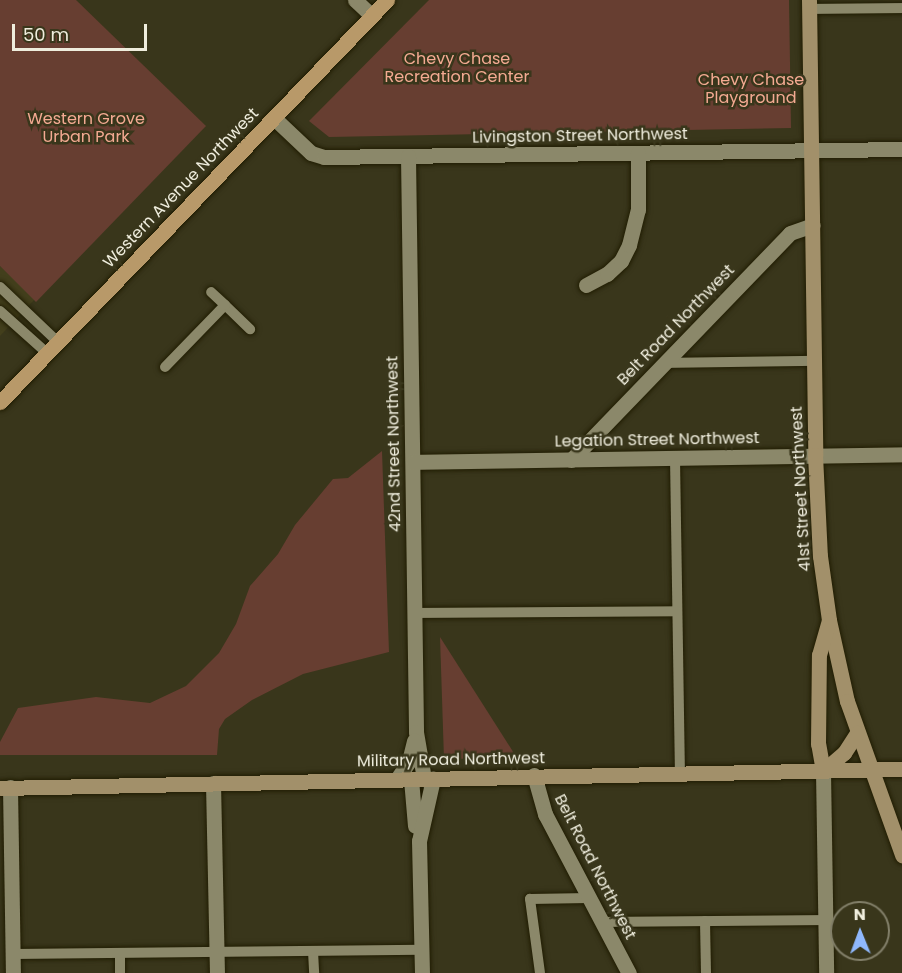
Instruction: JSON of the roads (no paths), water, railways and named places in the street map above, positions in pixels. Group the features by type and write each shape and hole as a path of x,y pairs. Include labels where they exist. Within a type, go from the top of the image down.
{"main road":[{"name":"Western Avenue Northwest","path":"0,402 387,0"},
{"name":"41st Street Northwest","path":"809,5 815,455 819,544 829,620 819,655 818,744 823,771"},
{"path":"829,620 857,733 902,855"},
{"path":"823,771 844,753 857,733"},
{"name":"Military Road Northwest","path":"5,788 534,775 902,770"}],"street":[{"path":"355,0 372,16"},
{"name":"Livingston Street Northwest","path":"274,118 311,153 320,156 902,149"},
{"path":"586,285 607,274 621,261 629,245 638,210 638,153"},
{"name":"42nd Street Northwest","path":"408,156 418,841"},
{"name":"Belt Road Northwest","path":"571,460 790,233 813,225"},
{"name":"Legation Street Northwest","path":"413,462 902,454"},
{"name":"42nd Street Northwest","path":"416,732 409,761 416,779 422,973"},
{"name":"41st Street Northwest","path":"823,771 826,973"},
{"name":"Belt Road Northwest","path":"534,775 542,807 629,973"},
{"path":"213,783 217,973"},
{"path":"5,788 13,973"}],"lane":[{"path":"809,5 902,8"},
{"path":"0,286 52,348"},
{"path":"212,292 250,329"},
{"path":"165,367 225,305"},
{"path":"0,311 52,348"},
{"path":"664,363 814,361"},
{"path":"675,458 680,773"},
{"path":"415,613 677,611"},
{"path":"540,973 530,899 589,898"},
{"path":"603,922 825,920"},
{"path":"705,921 706,973"},
{"path":"13,954 421,950"},
{"path":"313,951 314,973"},
{"path":"120,953 120,973"}],"park label":[{"name":"Chevy Chase Recreation Center","path":"457,68"},
{"name":"Chevy Chase Playground","path":"751,89"},
{"name":"Western Grove Urban Park","path":"86,128"}]}
